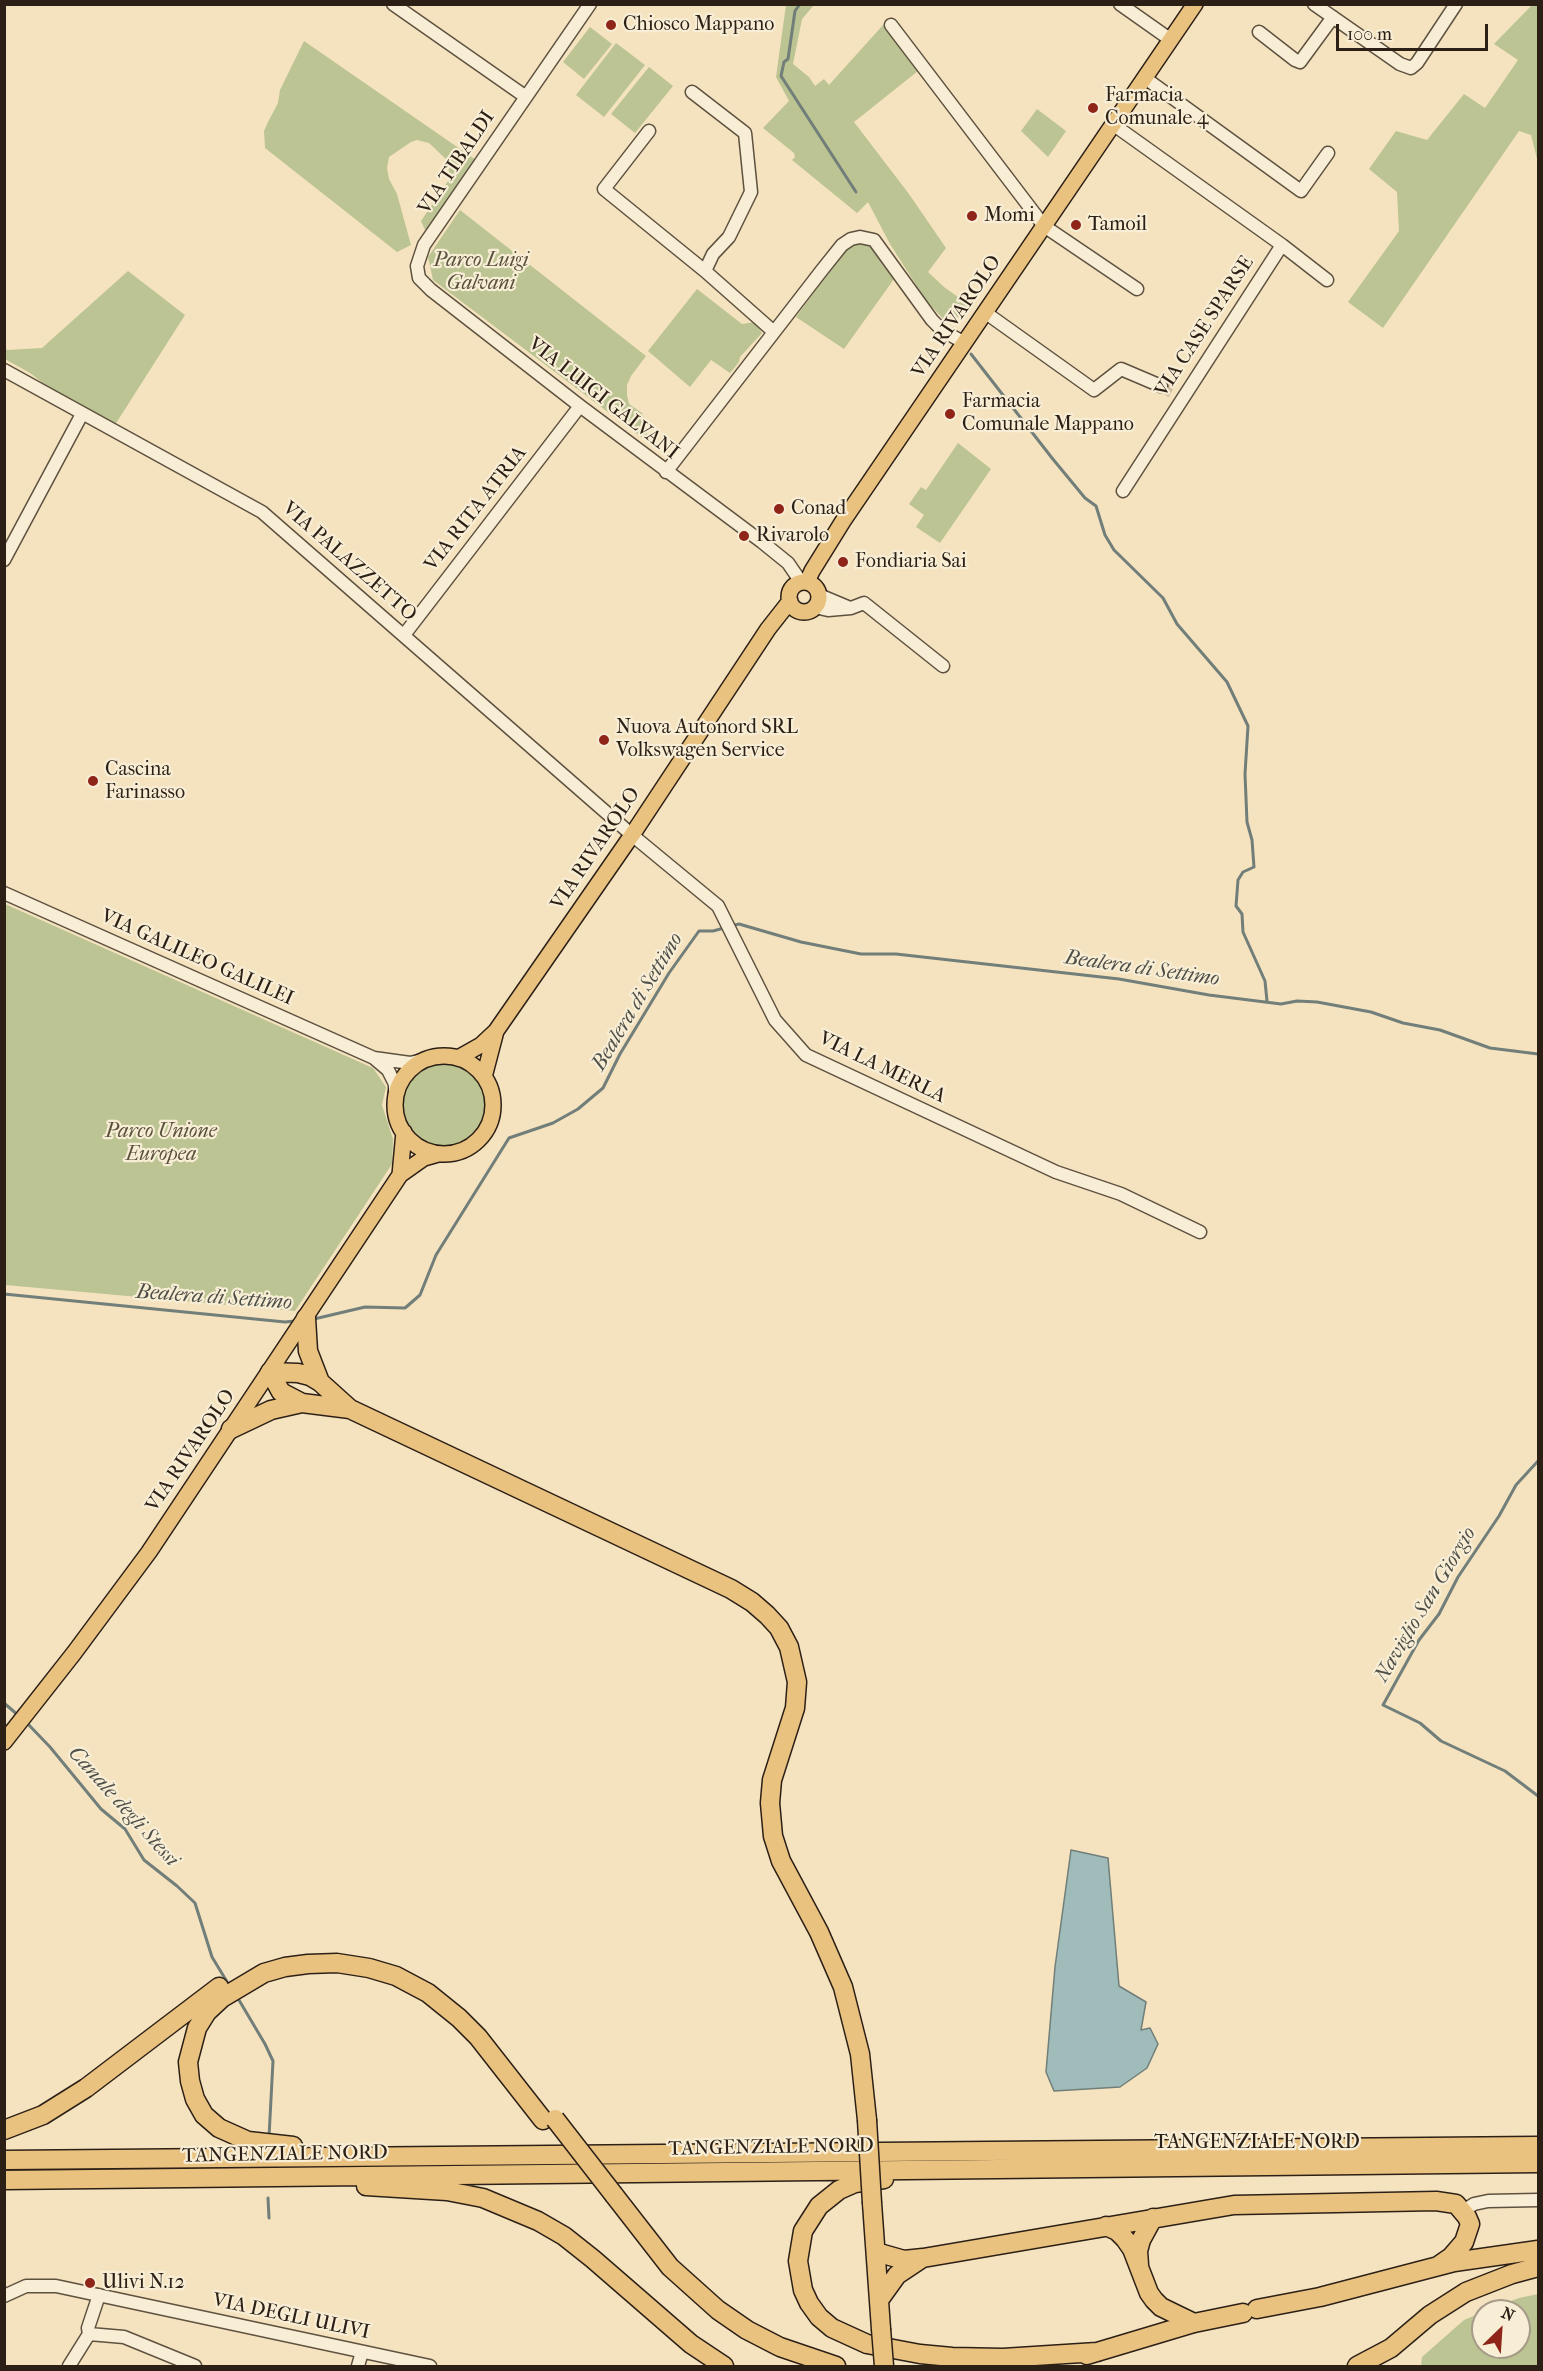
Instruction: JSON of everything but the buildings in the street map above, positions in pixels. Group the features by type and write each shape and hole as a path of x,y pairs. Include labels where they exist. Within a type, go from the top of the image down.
{"highway":[{"path":"305,1321 308,1351 320,1382"},
{"path":"270,1372 304,1374 320,1382 350,1409 731,1589 760,1608 779,1628 792,1656 796,1691 792,1718 772,1780 770,1803 773,1836 785,1868 819,1932 843,1987 861,2054 884,2367"},
{"path":"270,1372 281,1392 302,1402 350,1409"},
{"path":"231,1429 271,1410 302,1402"},
{"path":"4,2130 43,2115 86,2088 229,1986 274,1959 315,1952 361,1955 406,1969 444,1991 476,2019 488,2032 549,2120 607,2195 654,2263 687,2298 738,2337 797,2367"},
{"path":"229,1986 196,2028 189,2052 188,2071 199,2108 228,2134 248,2141 272,2145 372,2146 498,2155"},
{"name":"TANGENZIALE NORD","path":"4,2160 1539,2146"},
{"name":"TANGENZIALE NORD","path":"4,2180 1539,2163"},
{"path":"935,2168 892,2178 855,2183 839,2190 814,2212 803,2231 798,2261 803,2290 819,2317 832,2328 867,2344 920,2354 1003,2358 1097,2352"},
{"path":"301,2177 382,2188 447,2191 483,2198 511,2208 564,2236 691,2343 724,2367"},
{"path":"607,2195 670,2267 718,2310 747,2330 780,2348 836,2367"},
{"path":"879,2300 897,2275 922,2258 1234,2205 1444,2201 1456,2204 1470,2224 1467,2236 1450,2257 1438,2266"},
{"path":"1139,2270 1138,2251 1141,2240 1153,2218"},
{"path":"1106,2226 1125,2239 1154,2300 1161,2307 1194,2323"},
{"path":"875,2242 922,2258"},
{"path":"1042,2367 1064,2363 1194,2323 1320,2296 1479,2257 1539,2250"},
{"path":"1357,2367 1390,2348 1430,2315 1466,2292 1539,2266"}],"main road":[{"name":"VIA RIVAROLO","path":"458,1058 481,1045 496,1031 632,835 768,629 805,594 825,551 843,521 1196,4"},
{"name":"VIA RIVAROLO","path":"484,1077 496,1031"},
{"path":"443,1056 458,1058 472,1065 489,1084 493,1112 487,1130 474,1144 457,1153 438,1154 418,1147 404,1132 397,1119 395,1103 399,1087 411,1069 428,1059 443,1056"},
{"name":"VIA RIVAROLO","path":"400,1174 404,1132"},
{"name":"VIA RIVAROLO","path":"4,1742 30,1711 149,1552 305,1321 400,1174 424,1158 438,1154"}],"street":[{"path":"393,4 526,97"},
{"name":"VIA TIBALDI","path":"421,252 590,4"},
{"path":"1120,4 1171,40"},
{"path":"1314,4 1400,64 1411,68 1417,63 1456,4"},
{"path":"1259,32 1300,62 1333,17"},
{"path":"891,25 1044,226 1137,289"},
{"path":"1145,78 1301,191 1328,153"},
{"path":"692,92 745,133 751,192 729,237 713,254 705,271"},
{"name":"VIA CASE SPARSE","path":"1113,125 1282,245 1327,280"},
{"path":"649,131 604,189 705,271 774,332"},
{"path":"666,472 842,245 851,239 860,237 874,240 932,320 943,331 965,343"},
{"name":"VIA CASE SPARSE","path":"1123,491 1171,392 1282,245"},
{"name":"VIA LUIGI GALVANI","path":"421,252 417,266 419,278 431,290 666,472 788,563 805,594"},
{"path":"986,313 1094,390 1121,369 1171,392"},
{"name":"VIA PALAZZETTO","path":"4,370 262,512 632,835"},
{"name":"VIA RITA ATRIA","path":"404,635 580,406"},
{"path":"4,560 82,414"},
{"path":"805,594 828,610 851,609 864,603 943,666"},
{"name":"VIA LA MERLA","path":"632,835 718,906 775,1020 806,1055 1056,1172 1121,1194 1200,1232"},
{"name":"VIA GALILEO GALILEI","path":"4,893 374,1058 410,1064 428,1059"},
{"name":"VIA GALILEO GALILEI","path":"374,1058 388,1070 395,1084 395,1103"},
{"path":"1463,2211 1474,2204 1488,2201 1539,2200"},
{"name":"VIA DEGLI ULIVI","path":"4,2296 26,2286 42,2284 430,2367"},
{"path":"69,2367 89,2334 88,2328 99,2295"},
{"path":"89,2334 124,2337 195,2367"},
{"path":"358,2367 362,2352"}],"green space":[{"path":"786,5 814,5 802,19 793,64 809,77 815,86 824,79 829,85 883,25 918,71 854,122 909,194 946,248 928,272 969,305 953,323 946,322 925,299 890,244 868,202 857,213 792,160 795,157 794,153 763,128 789,101 776,77"},
{"path":"1532,5 1538,5 1538,163 1531,135 1519,131 1383,328 1348,302 1399,231 1397,192 1369,169 1396,131 1427,140 1464,94 1485,108 1518,60 1494,44"},
{"path":"590,27 612,44 584,79 563,62"},
{"path":"304,41 476,160 426,232 421,221 450,178 447,160 429,143 417,140 389,157 387,168 389,179 397,194 411,245 397,252 265,148 264,131 278,103 280,90"},
{"path":"616,43 645,65 604,117 576,95"},
{"path":"649,67 673,86 635,133 611,114"},
{"path":"1037,109 1066,131 1048,157 1021,131"},
{"name":"Parco Luigi Galvani","path":"460,210 646,356 627,385 629,404 642,413 646,422 645,440 433,280 428,257"},
{"path":"862,243 872,248 894,279 844,349 796,317 843,253 854,245"},
{"path":"128,271 185,315 113,428 70,404 30,373 5,359 4,345 7,350 42,348"},
{"path":"697,289 742,324 755,322 762,333 740,357 739,362 730,373 711,360 690,387 648,351"},
{"path":"958,443 991,469 940,543 916,527 924,515 909,504 921,487 926,490"},
{"name":"Parco Unione Europea","path":"5,904 373,1068 386,1087 382,1105 393,1139 392,1164 295,1311 5,1285"},
{"path":"444,1064 460,1067 473,1076 482,1089 485,1105 482,1121 473,1134 460,1143 444,1146 428,1143 415,1134 406,1121 403,1105 406,1089 415,1076 428,1067"},
{"path":"1538,2294 1538,2366 1421,2366 1422,2357 1464,2320 1471,2317 1471,2359 1531,2359 1531,2299 1516,2299"}],"water":[{"path":"1071,1850 1108,1858 1119,1986 1146,2002 1141,2030 1150,2028 1158,2044 1147,2068 1120,2087 1054,2091 1046,2072 1055,1967"}],"waterway":[{"path":"800,4 795,11 788,59 784,62 781,76 856,192"},
{"path":"971,354 1052,458 1085,498 1096,506 1105,535 1114,550 1163,598 1177,624 1227,682 1248,726 1245,774 1247,822 1252,840 1254,867 1243,872 1238,880 1236,906 1242,914 1243,932 1265,981 1267,1001"},
{"name":"Bealera di Settimo","path":"731,926 739,924 801,942 861,954 896,954 1119,979 1209,995 1281,1004 1297,1001 1317,1002 1371,1012 1403,1023 1440,1030 1490,1048 1538,1054"},
{"name":"Bealera di Settimo","path":"314,1319 365,1307 405,1308 420,1295 436,1255 509,1138 553,1123 578,1109 603,1088 620,1054 669,973 699,931 724,928"},
{"name":"Bealera di Settimo","path":"4,1294 285,1322 295,1321"},
{"name":"Naviglio San Giorgio","path":"1538,1461 1516,1485 1499,1516 1458,1577 1439,1614 1419,1640 1383,1705 1420,1723 1441,1741 1505,1771 1538,1796"},
{"name":"Canale degli Stessi","path":"4,1703 19,1716"},
{"name":"Canale degli Stessi","path":"26,1722 50,1747 101,1809 125,1829 144,1860 195,1903 212,1957 229,1985"},
{"name":"Canale degli Stessi","path":"236,1995 273,2061 269,2137"},
{"name":"Canale degli Stessi","path":"268,2198 269,2218"}],"tunnel":[{"path":"1161,386 1172,392"}],"place":[{"name":"Chiosco Mappano","path":"611,25"},
{"name":"Farmacia Comunale 4","path":"1093,108"},
{"name":"Momi","path":"972,216"},
{"name":"Tamoil","path":"1076,225"},
{"name":"Farmacia Comunale Mappano","path":"950,414"},
{"name":"Conad","path":"779,509"},
{"name":"Rivarolo","path":"744,536"},
{"name":"Fondiaria Sai","path":"843,562"},
{"name":"Nuova Autonord SRL Volkswagen Service","path":"604,740"},
{"name":"Cascina Farinasso","path":"93,781"},
{"name":"Ulivi N.12","path":"90,2283"}]}
